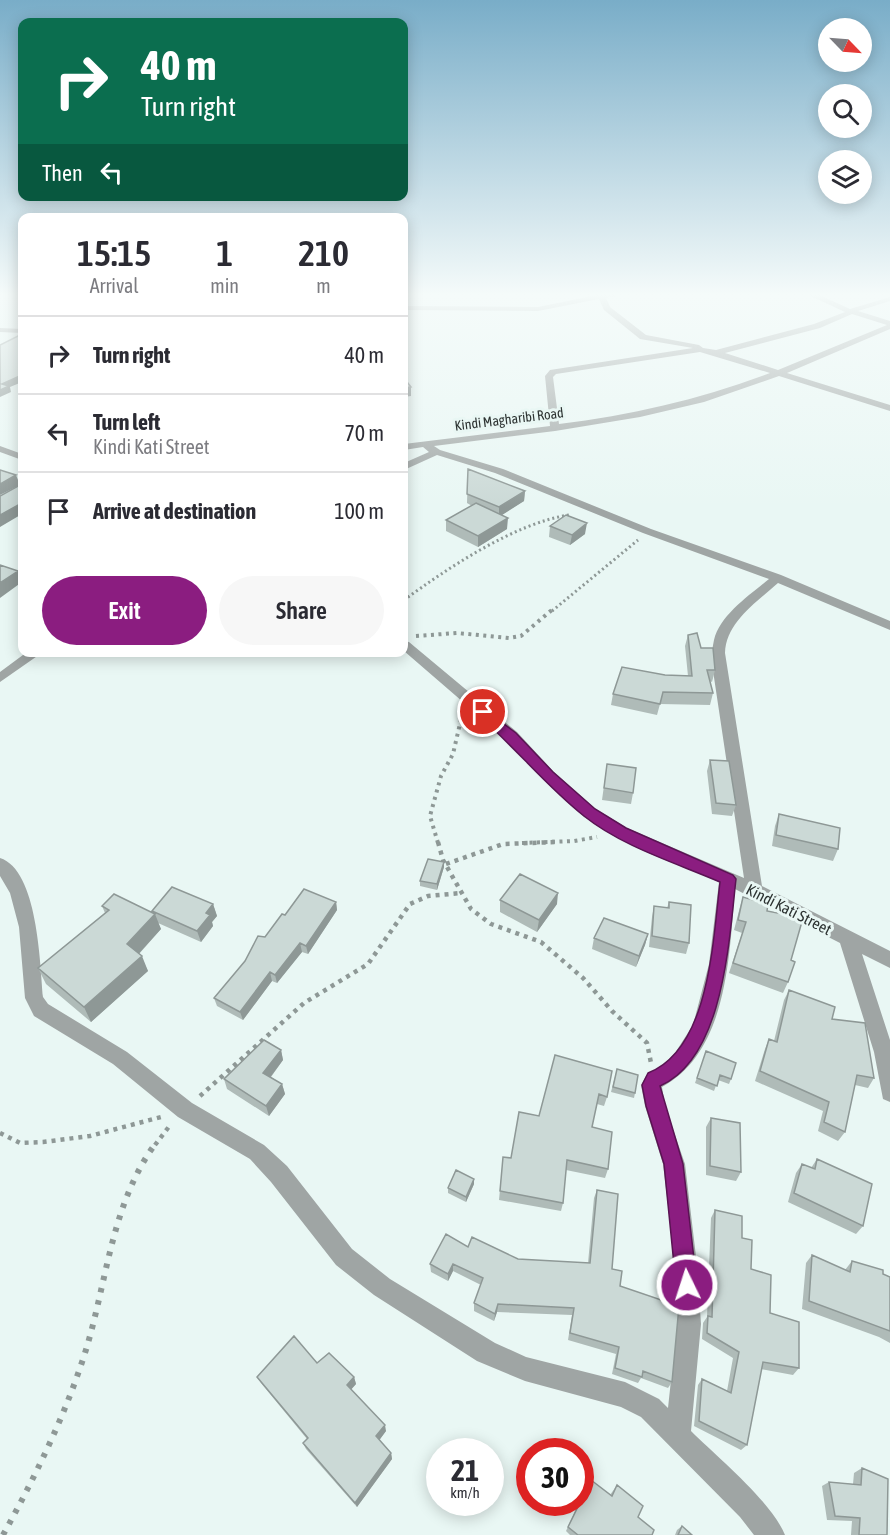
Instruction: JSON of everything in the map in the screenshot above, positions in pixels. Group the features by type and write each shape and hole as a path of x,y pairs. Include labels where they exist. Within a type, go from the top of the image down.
{"street":[{"path":"555,428 549,376 553,372 611,365"},
{"path":"750,365 890,408"},
{"name":"Kindi Magharibi Road","path":"408,446 555,428 672,407 795,365"},
{"path":"424,444 436,452 500,471 647,531 777,578 890,626"},
{"path":"0,449 18,455"},
{"path":"408,465 436,452"},
{"path":"754,890 719,664 719,647 722,633 744,607 777,578"},
{"name":"Kindi Kati Street","path":"409,640 468,700 512,736 548,776 590,813 621,832 754,890 890,960"},
{"path":"0,678 30,657"},
{"path":"0,864 10,874 27,915 34,998 41,1010 120,1058 182,1112 257,1152 279,1174 344,1257 382,1287 486,1352 525,1369 625,1395 650,1408 749,1508 771,1535"},
{"path":"678,1436 689,1324 686,1265 674,1164 653,1099 652,1082 668,1074 676,1066 693,1045 705,1017 718,964 728,879"},
{"path":"848,939 884,1052 890,1092"}],"path":[{"path":"408,597 464,560 533,522 572,514 603,513"},
{"path":"409,640 456,633 509,638 521,636 647,531"},
{"path":"468,700 453,754 441,776 430,816 446,864 471,909 491,924 541,942 583,978 612,1011 647,1043 652,1082"},
{"path":"446,864 503,844 574,841 621,832"},
{"path":"3,1535 47,1450 86,1351 129,1188 145,1158 182,1112 304,1003 368,964 410,904 429,895 461,893"},
{"path":"0,1133 20,1143 43,1142 90,1136 182,1112"}],"building":[{"path":"0,365 18,365 18,377 2,384 9,386 0,390"},
{"path":"468,469 525,491 499,507 467,494"},
{"path":"0,470 16,475 0,484"},
{"path":"18,486 18,505 0,515 0,496"},
{"path":"476,503 508,518 478,536 446,520"},
{"path":"566,515 587,523 572,535 550,526"},
{"path":"0,565 18,571 0,583"},
{"path":"697,633 701,648 713,648 715,670 707,670 713,693 663,692 660,704 613,694 622,667 665,675 692,676 688,635"},
{"path":"710,760 729,761 736,805 716,803"},
{"path":"607,764 636,768 633,793 604,788"},
{"path":"779,814 840,828 838,849 776,835"},
{"path":"428,859 444,862 437,884 420,881"},
{"path":"520,874 558,893 539,920 500,900"},
{"path":"172,887 213,904 206,913 210,915 197,931 152,911"},
{"path":"304,889 336,902 306,946 300,943 275,975 270,972 240,1012 214,998 245,961 258,936 265,937"},
{"path":"114,894 155,914 127,944 142,956 84,1007 38,968 109,910 102,906"},
{"path":"743,897 768,904 767,911 803,918 791,960 795,962 788,982 733,963 746,922 738,920"},
{"path":"669,902 691,905 689,943 652,936 654,906 669,908"},
{"path":"604,918 648,934 639,956 594,938"},
{"path":"789,990 835,1007 832,1019 865,1023 874,1078 857,1075 845,1132 824,1122 829,1102 760,1071 769,1039 777,1042"},
{"path":"264,1040 281,1050 263,1073 282,1084 266,1106 224,1079"},
{"path":"706,1051 736,1063 731,1079 720,1075 717,1086 697,1078"},
{"path":"555,1055 612,1071 607,1097 599,1094 592,1127 612,1132 608,1169 567,1160 563,1203 500,1191 503,1157 511,1158 519,1112 539,1116"},
{"path":"617,1069 638,1075 635,1093 613,1087"},
{"path":"711,1118 740,1123 741,1172 710,1166"},
{"path":"817,1159 872,1184 863,1226 794,1193 802,1164 815,1169"},
{"path":"456,1170 474,1179 466,1197 448,1188"},
{"path":"597,1190 618,1194 612,1269 622,1271 620,1286 679,1306 672,1382 643,1371 642,1377 615,1368 619,1347 570,1333 574,1308 498,1304 495,1314 474,1303 483,1278 453,1264 448,1274 430,1264 446,1234 468,1247 472,1237 518,1259 590,1263"},
{"path":"715,1210 742,1216 742,1238 752,1240 751,1269 771,1275 770,1313 799,1322 799,1368 763,1362 747,1445 699,1421 702,1379 731,1393 739,1352 707,1333 708,1316 712,1317"},
{"path":"812,1255 850,1272 852,1261 883,1270 883,1274 890,1277 890,1331 809,1301"},
{"path":"294,1336 317,1363 329,1353 354,1377 347,1385 385,1425 376,1436 391,1453 355,1503 303,1443 308,1438 257,1377"},
{"path":"862,1468 888,1479 887,1535 859,1535 860,1518 835,1516 829,1482 861,1485"},
{"path":"594,1482 612,1496 617,1485 643,1506 638,1517 654,1530 652,1535 578,1535 568,1527 573,1516 594,1516"},
{"path":"682,1526 692,1535 678,1535"}],"route":[{"path":"483,712 512,736 548,776 590,813 621,832 728,879 718,964 705,1017 693,1045 668,1074 654,1079 651,1085 655,1106 674,1164 687,1285"}]}
